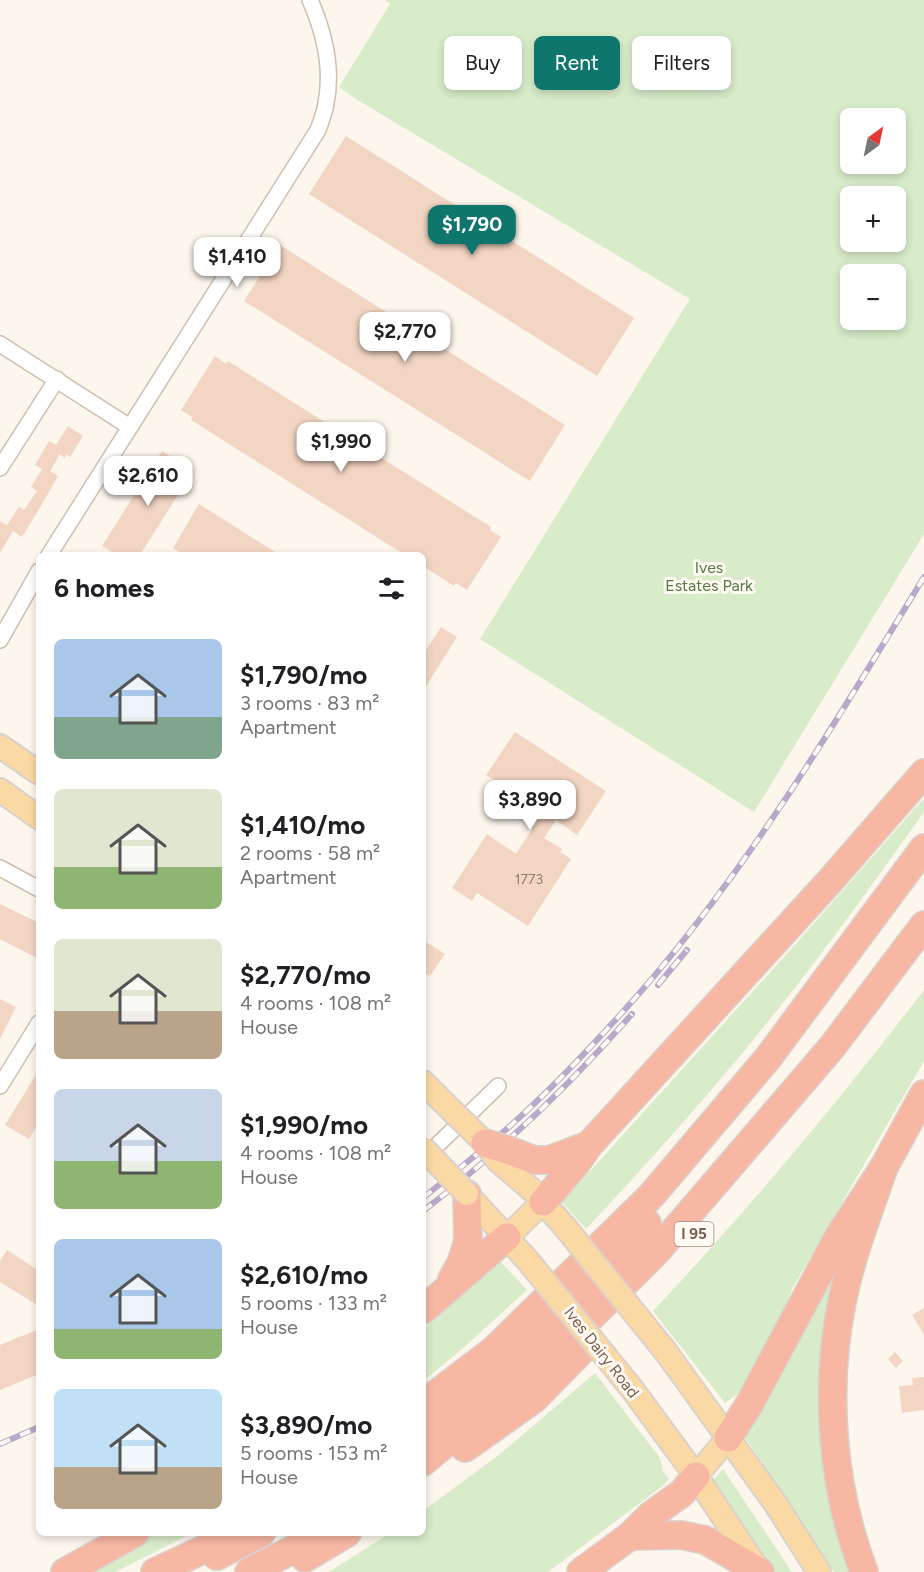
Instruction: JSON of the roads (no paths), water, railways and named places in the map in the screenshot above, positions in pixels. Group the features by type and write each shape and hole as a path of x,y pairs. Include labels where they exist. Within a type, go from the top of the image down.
{"highway":[{"path":"543,1202 589,1145 844,865 924,773"},
{"path":"426,1402 494,1350 651,1196 768,1058 924,848"},
{"path":"426,1427 532,1340 615,1259 694,1171 797,1047 924,878"},
{"path":"426,1460 555,1353 657,1251 832,1047 924,925"},
{"name":"I 95","path":"426,1477 534,1399 672,1258 775,1142 924,948"},
{"path":"728,1438 750,1403 839,1236 884,1167 924,1094"},
{"path":"485,1143 508,1150 525,1168 589,1145"},
{"path":"864,1572 842,1495 836,1456 833,1385 835,1348 842,1302 884,1167"},
{"path":"446,1289 461,1263 468,1241 467,1231 473,1201"},
{"path":"426,1307 507,1237"},
{"path":"581,1572 630,1536 650,1516 682,1493 696,1476"},
{"path":"630,1536 673,1535 705,1540 760,1572"},
{"path":"65,1572 130,1536"},
{"path":"155,1572 227,1536"},
{"path":"186,1572 255,1536"},
{"path":"249,1572 296,1548 314,1536"},
{"path":"281,1572 342,1536"}],"main road":[{"path":"0,746 36,771"},
{"path":"0,790 36,816"},
{"path":"429,1088 485,1143"},
{"name":"Ives Dairy Road","path":"426,1157 507,1237 632,1389 696,1476 760,1572"},
{"path":"525,1168 543,1202 666,1352 774,1503 819,1572"},
{"path":"507,1237 543,1202"},
{"path":"696,1476 728,1438"}],"street":[{"path":"51,552 318,130 326,103 329,77 318,18 310,0"},
{"path":"0,344 130,427"},
{"path":"0,468 57,379"},
{"path":"0,640 36,576"},
{"path":"0,868 36,887"},
{"path":"0,1086 36,1028"},
{"path":"426,1153 498,1086"}],"railway":[{"path":"426,1196 543,1095 607,1030 678,947 717,897 790,793 924,577"},
{"path":"658,985 687,950"},
{"path":"426,1209 479,1166 532,1118 632,1014"},
{"path":"0,1444 36,1428"}],"park label":[{"name":"Ives Estates Park","path":"709,576"}]}
